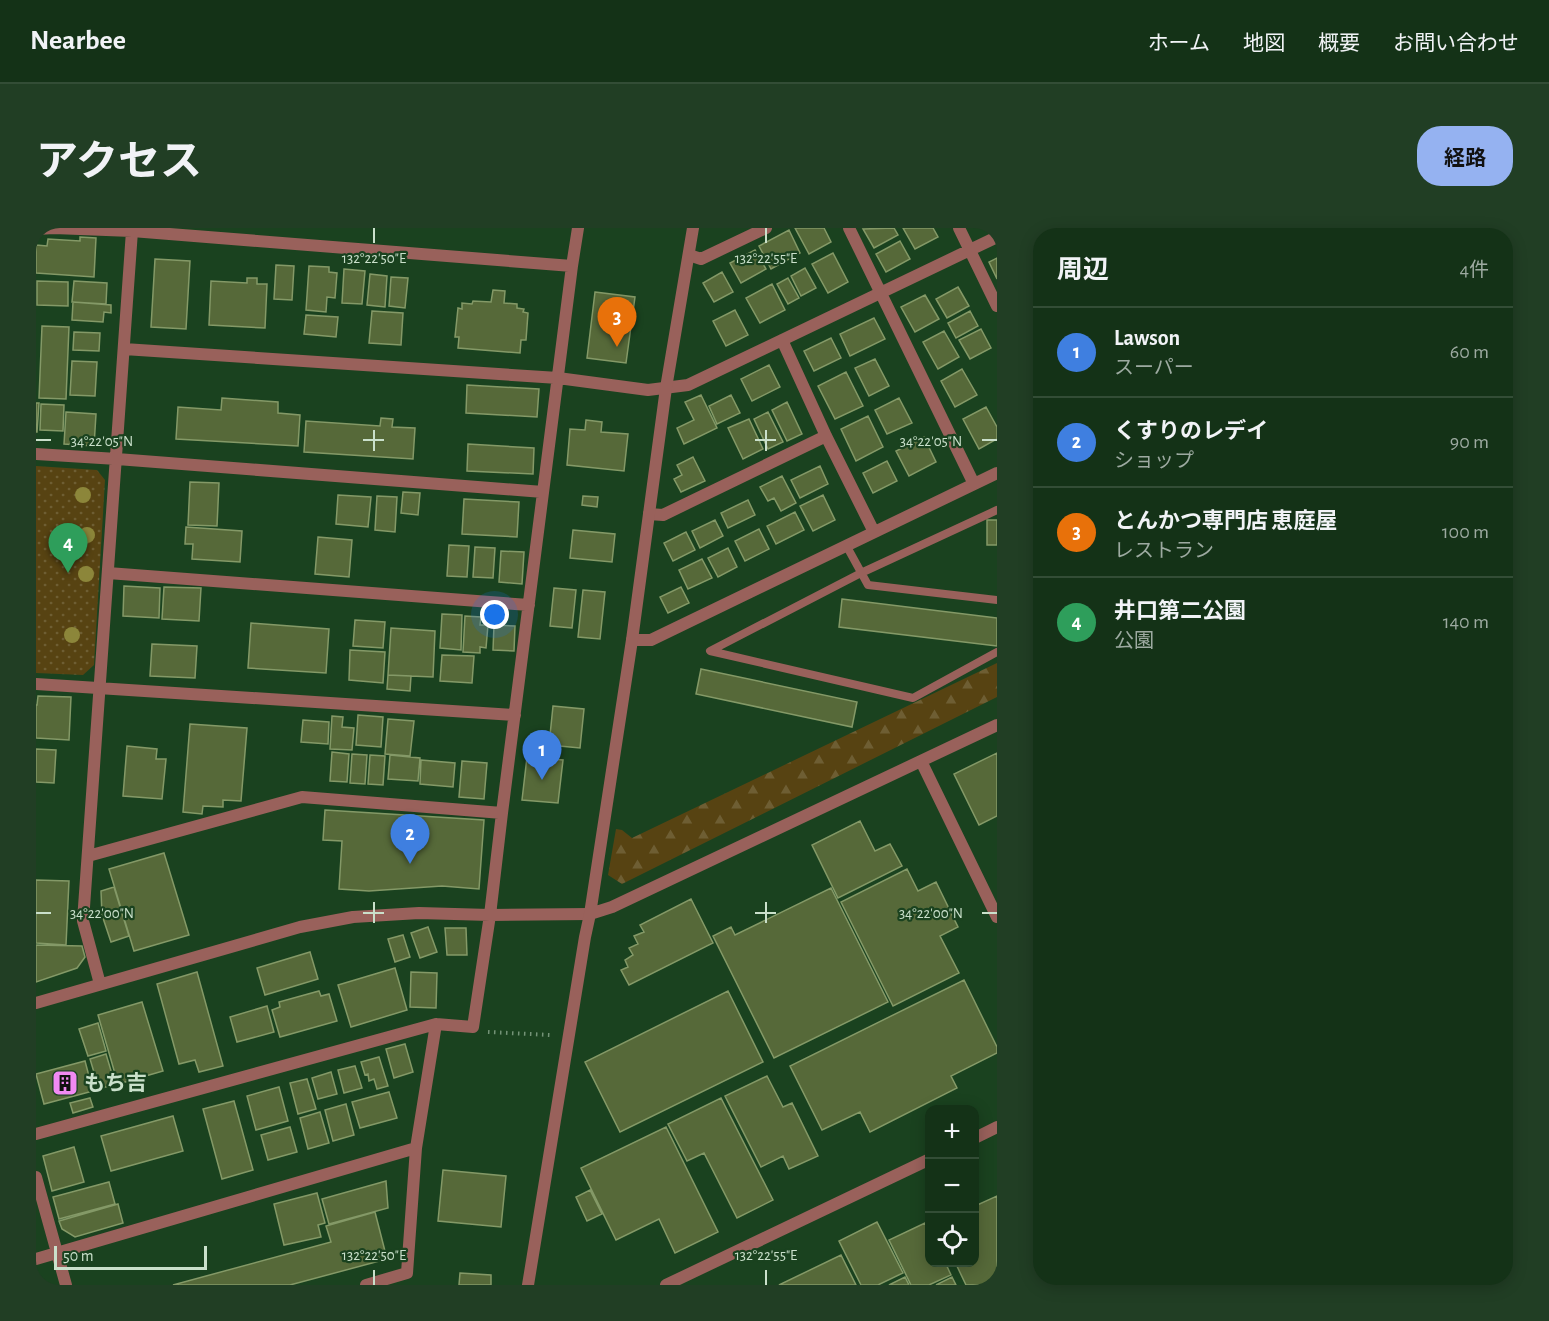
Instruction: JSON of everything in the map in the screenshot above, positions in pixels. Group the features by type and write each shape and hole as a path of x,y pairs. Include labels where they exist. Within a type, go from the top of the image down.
{"street":[{"path":"36,230 54,228 132,231 572,266"},
{"path":"36,1134 436,1024 473,1027 490,915 578,228"},
{"path":"528,1285 590,914 632,640 666,388 693,228"},
{"path":"689,255 701,259 766,228"},
{"path":"849,228 974,484"},
{"path":"959,228 997,306"},
{"path":"100,984 83,921 132,231"},
{"path":"124,349 558,378 648,390 666,388 688,385 997,237"},
{"path":"782,340 826,436 874,532"},
{"path":"649,514 663,515 826,436"},
{"path":"36,454 543,492"},
{"path":"632,640 651,640 997,473"},
{"path":"108,573 529,605"},
{"path":"36,684 515,715"},
{"path":"36,1003 300,927 353,917 419,913 590,914 612,908 997,725"},
{"path":"921,761 997,917"},
{"path":"88,856 302,796 502,813"},
{"path":"366,1285 407,1273 416,1148 436,1024"},
{"path":"979,1136 997,1127"},
{"path":"36,1259 416,1148"},
{"path":"666,1285 925,1162"},
{"path":"36,1178 66,1285"}],"lane":[{"path":"997,510 861,573 710,651 913,698 997,652"},
{"path":"846,545 868,585 997,600"}],"path":[{"path":"473,1027 484,1032 550,1035"}],"green space":[{"path":"36,466 97,470 105,480 94,665 83,675 36,673"},
{"path":"997,663 997,697 622,884 608,875 616,829 622,830 632,838"}],"building":[{"path":"795,228 824,228 831,242 809,254"},
{"path":"894,228 898,235 874,248 863,229"},
{"path":"903,228 933,228 938,237 915,249"},
{"path":"789,230 800,253 771,269 759,246"},
{"path":"80,237 96,238 94,277 36,273 36,245 47,246 48,239 80,241"},
{"path":"900,241 910,259 886,272 876,254"},
{"path":"755,250 766,269 741,283 730,263"},
{"path":"833,253 848,282 828,293 812,264"},
{"path":"997,258 997,279 989,262"},
{"path":"155,259 190,261 186,329 151,327"},
{"path":"276,265 294,266 292,300 274,299"},
{"path":"309,266 329,267 329,272 337,273 335,298 327,297 326,312 306,310"},
{"path":"805,268 816,288 801,296 791,276"},
{"path":"344,269 365,271 362,304 342,303"},
{"path":"722,272 733,292 714,302 703,283"},
{"path":"370,274 387,276 385,307 367,305"},
{"path":"391,277 408,278 405,308 389,306"},
{"path":"247,278 257,278 257,284 267,284 265,328 209,325 211,281 247,283"},
{"path":"788,278 799,298 788,304 777,284"},
{"path":"37,281 68,282 68,306 37,305"},
{"path":"74,281 107,283 106,304 72,302"},
{"path":"772,284 785,310 760,323 746,298"},
{"path":"958,287 969,306 947,318 936,299"},
{"path":"493,290 505,291 504,303 517,304 517,308 524,309 523,312 528,313 526,340 521,340 520,353 458,348 459,337 455,337 458,308 462,309 462,303 472,304 473,301 491,302"},
{"path":"595,292 635,297 626,363 587,358"},
{"path":"925,295 939,319 915,332 901,307"},
{"path":"73,302 111,305 111,313 104,312 103,322 72,320"},
{"path":"735,310 748,335 726,346 713,321"},
{"path":"372,311 403,313 401,345 369,343"},
{"path":"970,311 978,326 956,338 948,323"},
{"path":"306,315 338,317 336,337 304,334"},
{"path":"874,318 885,339 850,356 840,334"},
{"path":"42,326 69,327 66,399 39,398"},
{"path":"981,329 991,348 970,359 959,340"},
{"path":"944,331 959,357 938,369 923,342"},
{"path":"74,332 100,333 99,351 73,350"},
{"path":"831,338 841,358 814,371 804,351"},
{"path":"875,359 889,386 869,396 855,368"},
{"path":"72,361 97,362 95,396 70,395"},
{"path":"769,365 780,387 752,401 741,379"},
{"path":"962,369 977,395 955,407 941,381"},
{"path":"846,372 863,406 835,419 818,386"},
{"path":"467,385 539,389 537,417 466,413"},
{"path":"701,395 717,428 684,444 677,428 694,420 685,402"},
{"path":"731,395 740,413 717,424 709,406"},
{"path":"222,398 278,402 278,413 300,415 298,446 176,439 178,407 221,410"},
{"path":"899,398 912,423 887,434 875,410"},
{"path":"787,402 802,434 787,441 772,410"},
{"path":"36,403 39,403 37,432 36,432"},
{"path":"41,404 64,405 63,431 40,430"},
{"path":"986,407 997,427 997,439 979,449 963,419"},
{"path":"66,412 96,414 94,446 64,444"},
{"path":"768,412 783,442 768,449 754,419"},
{"path":"868,416 883,447 856,461 841,429"},
{"path":"381,418 393,419 392,427 415,428 413,459 304,452 306,421 380,426"},
{"path":"749,419 763,449 743,459 728,428"},
{"path":"586,420 602,422 601,432 628,434 624,471 567,465 570,429 585,430"},
{"path":"924,437 936,462 909,476 896,451"},
{"path":"468,444 534,448 533,474 467,471"},
{"path":"693,457 705,481 681,492 674,479 682,475 677,465"},
{"path":"887,461 897,481 873,493 863,473"},
{"path":"820,466 828,484 800,498 791,480"},
{"path":"782,476 796,503 781,511 774,498 768,501 760,487"},
{"path":"190,482 219,483 217,526 188,525"},
{"path":"403,492 420,493 418,515 401,513"},
{"path":"338,495 371,497 368,527 336,524"},
{"path":"823,495 835,520 813,531 800,506"},
{"path":"377,496 397,497 395,532 375,530"},
{"path":"583,496 598,497 597,507 582,505"},
{"path":"464,499 519,502 517,537 462,534"},
{"path":"748,500 755,515 728,528 721,513"},
{"path":"795,512 804,530 776,544 767,526"},
{"path":"715,520 723,536 700,548 692,531"},
{"path":"987,520 997,520 997,545 987,545"},
{"path":"186,527 242,531 240,562 192,559 193,544 185,544"},
{"path":"759,529 769,549 745,561 735,541"},
{"path":"573,530 615,534 612,562 570,558"},
{"path":"686,532 695,550 673,561 664,543"},
{"path":"318,537 352,540 349,577 315,574"},
{"path":"449,545 469,546 467,577 447,576"},
{"path":"475,547 495,548 493,578 473,577"},
{"path":"728,548 737,567 718,577 708,558"},
{"path":"501,551 524,552 522,584 499,582"},
{"path":"702,559 712,578 688,589 679,570"},
{"path":"124,586 160,588 159,618 123,616"},
{"path":"164,587 201,588 199,621 162,619"},
{"path":"681,587 689,603 668,613 660,597"},
{"path":"554,588 576,590 572,628 550,626"},
{"path":"583,590 605,592 600,639 578,637"},
{"path":"842,599 997,618 997,646 839,627"},
{"path":"442,614 462,615 461,650 440,648"},
{"path":"465,616 481,617 480,625 488,625 486,648 480,647 480,653 463,652"},
{"path":"355,620 385,622 383,648 353,646"},
{"path":"251,623 329,629 326,673 248,668"},
{"path":"494,625 515,626 514,651 493,650"},
{"path":"391,628 435,631 433,677 388,675"},
{"path":"152,644 197,646 195,678 150,676"},
{"path":"350,650 385,652 383,683 349,680"},
{"path":"442,655 474,656 472,683 440,681"},
{"path":"701,669 857,702 852,727 696,694"},
{"path":"388,675 411,676 410,691 387,689"},
{"path":"38,696 71,697 69,740 36,738"},
{"path":"553,706 584,709 580,748 549,745"},
{"path":"358,715 383,717 381,747 356,745"},
{"path":"332,716 343,717 342,727 354,728 352,750 330,749"},
{"path":"388,719 414,721 410,756 385,754"},
{"path":"303,720 329,722 328,744 301,742"},
{"path":"190,724 247,728 241,801 223,800 223,807 203,806 202,814 183,812"},
{"path":"127,746 157,749 156,759 166,759 162,799 123,796"},
{"path":"36,749 56,750 54,783 36,782"},
{"path":"332,752 349,754 347,782 330,781"},
{"path":"997,753 997,816 979,825 954,774"},
{"path":"352,754 367,755 365,784 350,783"},
{"path":"370,755 385,756 383,785 368,784"},
{"path":"390,755 420,758 418,781 388,779"},
{"path":"527,757 563,760 558,803 522,800"},
{"path":"421,760 455,763 453,787 420,784"},
{"path":"462,761 487,763 484,799 459,797"},
{"path":"325,810 484,820 479,889 442,886 369,891 339,889 342,841 323,840"},
{"path":"860,821 875,851 890,844 902,866 838,898 812,845"},
{"path":"164,853 189,935 134,951 109,869"},
{"path":"907,869 918,891 936,882 958,927 940,936 959,973 893,1006 841,902"},
{"path":"36,880 69,881 66,945 36,943"},
{"path":"114,887 129,936 111,942 102,915 101,891"},
{"path":"831,888 888,1002 774,1058 713,936 731,927 735,935"},
{"path":"691,899 713,943 629,985 621,970 628,967 625,960 633,955 629,948 638,944 634,936 644,932 640,925"},
{"path":"428,927 437,952 420,958 411,933"},
{"path":"445,928 466,928 467,955 447,955"},
{"path":"403,935 410,957 395,962 388,939"},
{"path":"36,945 82,946 85,957 77,968 36,982"},
{"path":"310,952 318,979 265,995 257,968"},
{"path":"395,968 407,1010 351,1027 338,985"},
{"path":"197,972 223,1066 199,1072 195,1060 179,1064 157,984"},
{"path":"411,972 437,973 436,1008 410,1007"},
{"path":"964,980 997,1047 997,1053 951,1076 957,1088 870,1132 860,1112 822,1130 790,1066"},
{"path":"319,991 321,996 329,994 337,1021 280,1037 272,1010 280,1007 279,1002"},
{"path":"728,991 763,1062 620,1132 585,1062"},
{"path":"142,1002 163,1071 118,1084 98,1015"},
{"path":"267,1006 274,1032 237,1042 230,1017"},
{"path":"98,1023 106,1051 88,1056 79,1029"},
{"path":"405,1044 413,1072 394,1078 386,1049"},
{"path":"106,1054 115,1084 99,1089 90,1059"},
{"path":"379,1057 388,1086 377,1089 374,1079 369,1081 368,1074 365,1075 361,1062"},
{"name":"もち吉","path":"85,1061 93,1091 44,1104 36,1074"},
{"path":"355,1066 362,1088 344,1093 338,1070"},
{"path":"331,1072 337,1094 318,1099 312,1078"},
{"path":"767,1076 783,1107 792,1103 818,1156 789,1169 783,1156 761,1167 725,1096"},
{"path":"307,1079 316,1109 298,1114 290,1083"},
{"path":"279,1087 288,1121 256,1130 247,1096"},
{"path":"389,1092 397,1118 360,1128 352,1102"},
{"path":"90,1098 93,1107 73,1113 70,1103"},
{"path":"721,1098 773,1200 737,1218 704,1153 687,1161 668,1124"},
{"path":"234,1101 253,1170 222,1179 203,1109"},
{"path":"346,1104 354,1135 333,1141 325,1110"},
{"path":"320,1112 329,1143 308,1149 300,1118"},
{"path":"173,1116 183,1151 111,1171 101,1136"},
{"path":"290,1127 297,1152 268,1160 261,1135"},
{"path":"666,1127 718,1232 675,1253 659,1219 616,1240 581,1168"},
{"path":"74,1147 84,1182 52,1191 43,1156"},
{"path":"443,1170 506,1176 501,1227 438,1221"},
{"path":"386,1181 388,1208 329,1224 322,1199"},
{"path":"109,1182 115,1204 59,1219 53,1197"},
{"path":"590,1190 602,1214 587,1221 576,1197"},
{"path":"317,1193 325,1223 318,1225 321,1237 284,1245 274,1204"},
{"path":"997,1196 997,1285 966,1285 957,1267 979,1267 979,1204"},
{"path":"118,1204 123,1223 75,1237 62,1229 59,1221"},
{"path":"375,1212 387,1259 290,1285 173,1285 331,1242 326,1226"},
{"path":"877,1222 903,1273 878,1285 861,1285 839,1241"},
{"path":"925,1223 925,1267 947,1267 951,1275 929,1285 911,1285 889,1240"},
{"path":"841,1255 856,1285 779,1285"},
{"path":"460,1273 491,1275 491,1285 459,1285"},
{"path":"905,1277 909,1285 889,1285"},
{"path":"952,1277 956,1285 936,1285"}],"place":[{"name":"とんかつ専門店 恵庭屋","path":"617,347"},
{"name":"井口第二公園","path":"68,573"},
{"name":"Lawson","path":"542,780"},
{"name":"くすりのレデイ","path":"410,864"},
{"name":"もち吉","path":"65,1083"}]}
